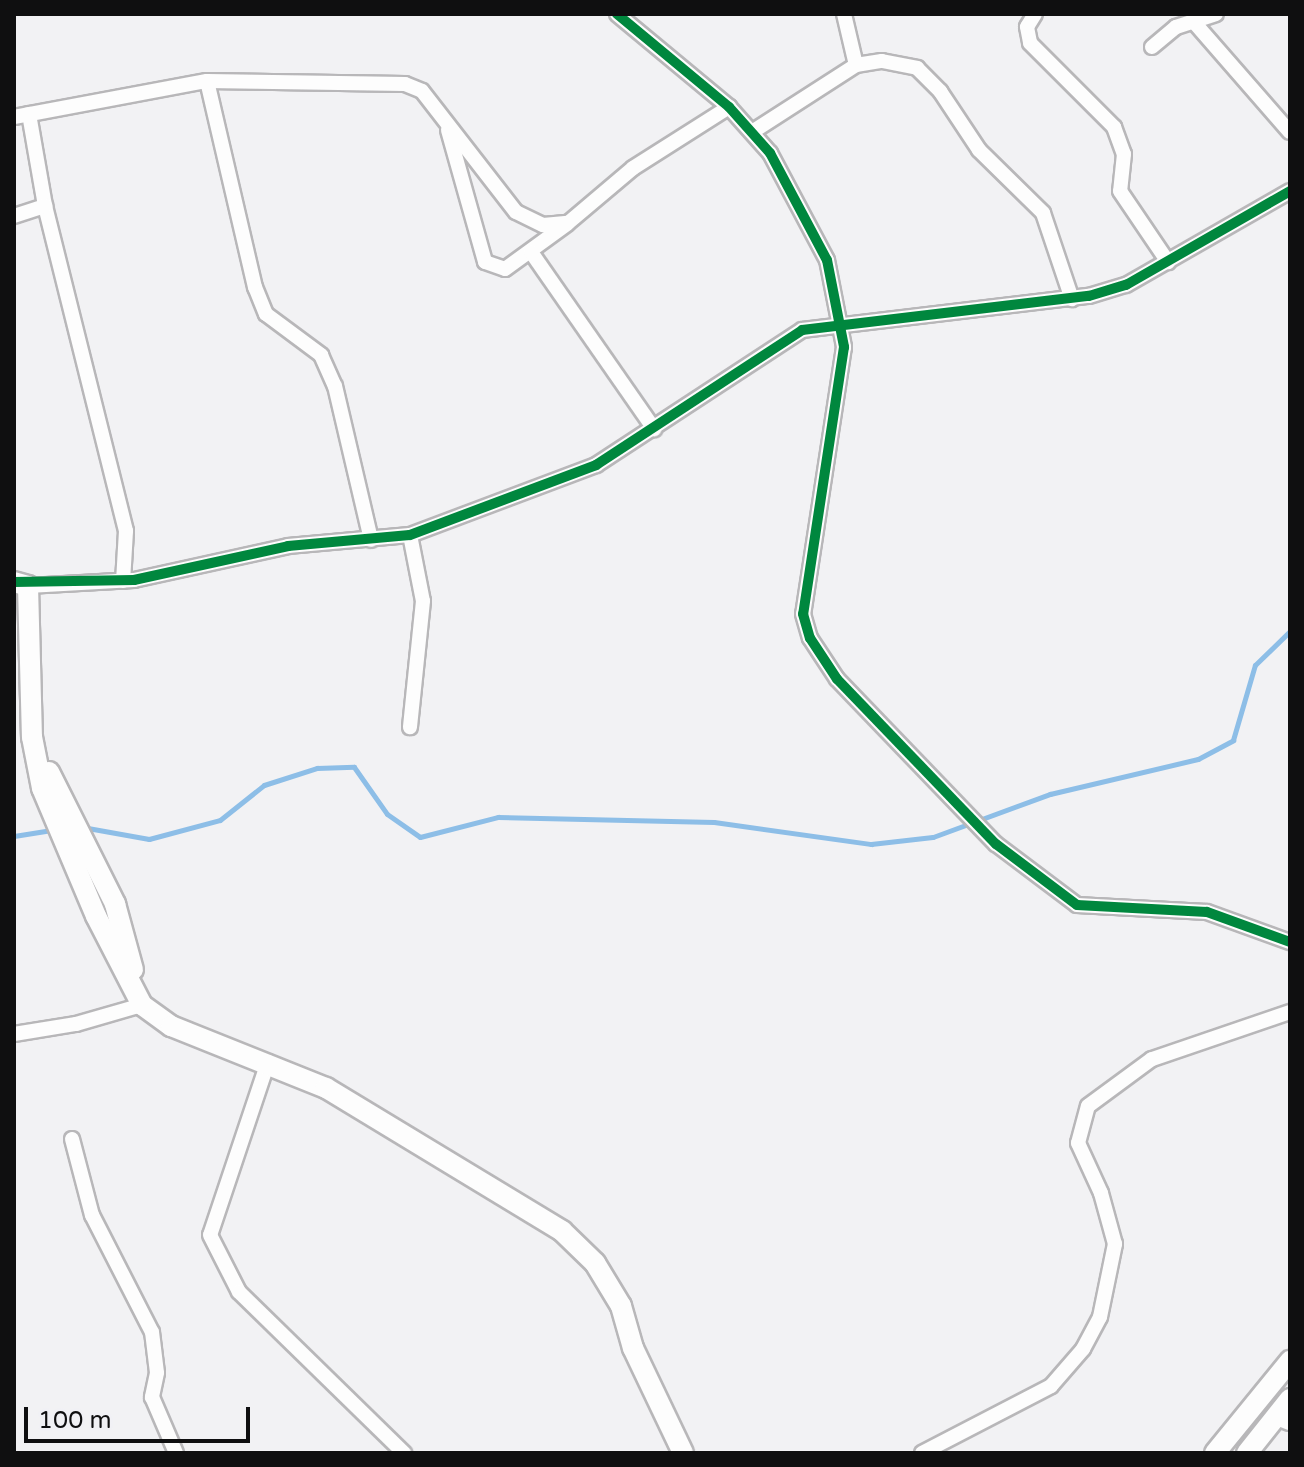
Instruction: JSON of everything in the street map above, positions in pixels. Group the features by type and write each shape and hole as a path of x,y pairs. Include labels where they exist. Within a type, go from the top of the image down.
{"street":[{"path":"617,14 729,107 770,153 827,260 836,289 838,323 844,347 803,614 810,638 837,679 996,844 1077,905 1207,912 1290,942"},
{"path":"844,14 856,65"},
{"path":"1035,14 1027,27 1030,43 1114,127 1124,154 1120,191 1168,262"},
{"path":"1152,47 1176,27 1216,14"},
{"path":"1193,21 1290,132"},
{"path":"752,132 856,65 904,64 930,79 979,150 1043,213 1072,299"},
{"path":"14,117 207,81 405,84 422,91 516,212 543,225 568,223"},
{"path":"207,81 255,287 266,314 321,355 335,386 371,540"},
{"path":"447,123 485,262 505,269 568,223 633,168 729,107"},
{"path":"29,114 45,206 126,531 123,581"},
{"path":"683,1453 650,1387 621,1306 595,1263 562,1231 326,1088 268,1062 171,1026 142,1005 96,916 76,848 32,737 21,584 123,581 288,546 410,535 555,484 654,429 802,330 838,323 947,316 1072,299 1126,285 1290,191"},
{"path":"14,216 45,206"},
{"path":"531,252 654,429"},
{"path":"410,535 423,601 410,727"},
{"path":"76,848 115,904 142,1005"},
{"path":"14,1034 76,1024 142,1005"},
{"path":"922,1453 1051,1386 1083,1349 1100,1317 1115,1244 1101,1193 1078,1143 1088,1106 1152,1059 1290,1012"},
{"path":"268,1062 210,1235 239,1292 404,1453"},
{"path":"72,1139 92,1215 152,1332 157,1373 152,1397 176,1453"},
{"path":"1215,1453 1290,1361"},
{"path":"1247,1453 1282,1420 1290,1399"}],"waterway":[{"path":"82,827 149,839 220,820 264,785 317,768 354,767 387,814 420,837 498,817 714,822 871,844 933,837 1050,794 1198,759 1233,740 1255,665 1290,631"},
{"path":"14,836 52,830"}],"cycle path":[{"path":"617,14 729,107 770,153 827,260 844,347 803,614 810,638 837,679 996,844 1077,905 1207,912 1290,942"},
{"path":"14,582 134,580 288,546 410,535 596,465 802,330 1089,296 1126,285 1290,191"}]}
